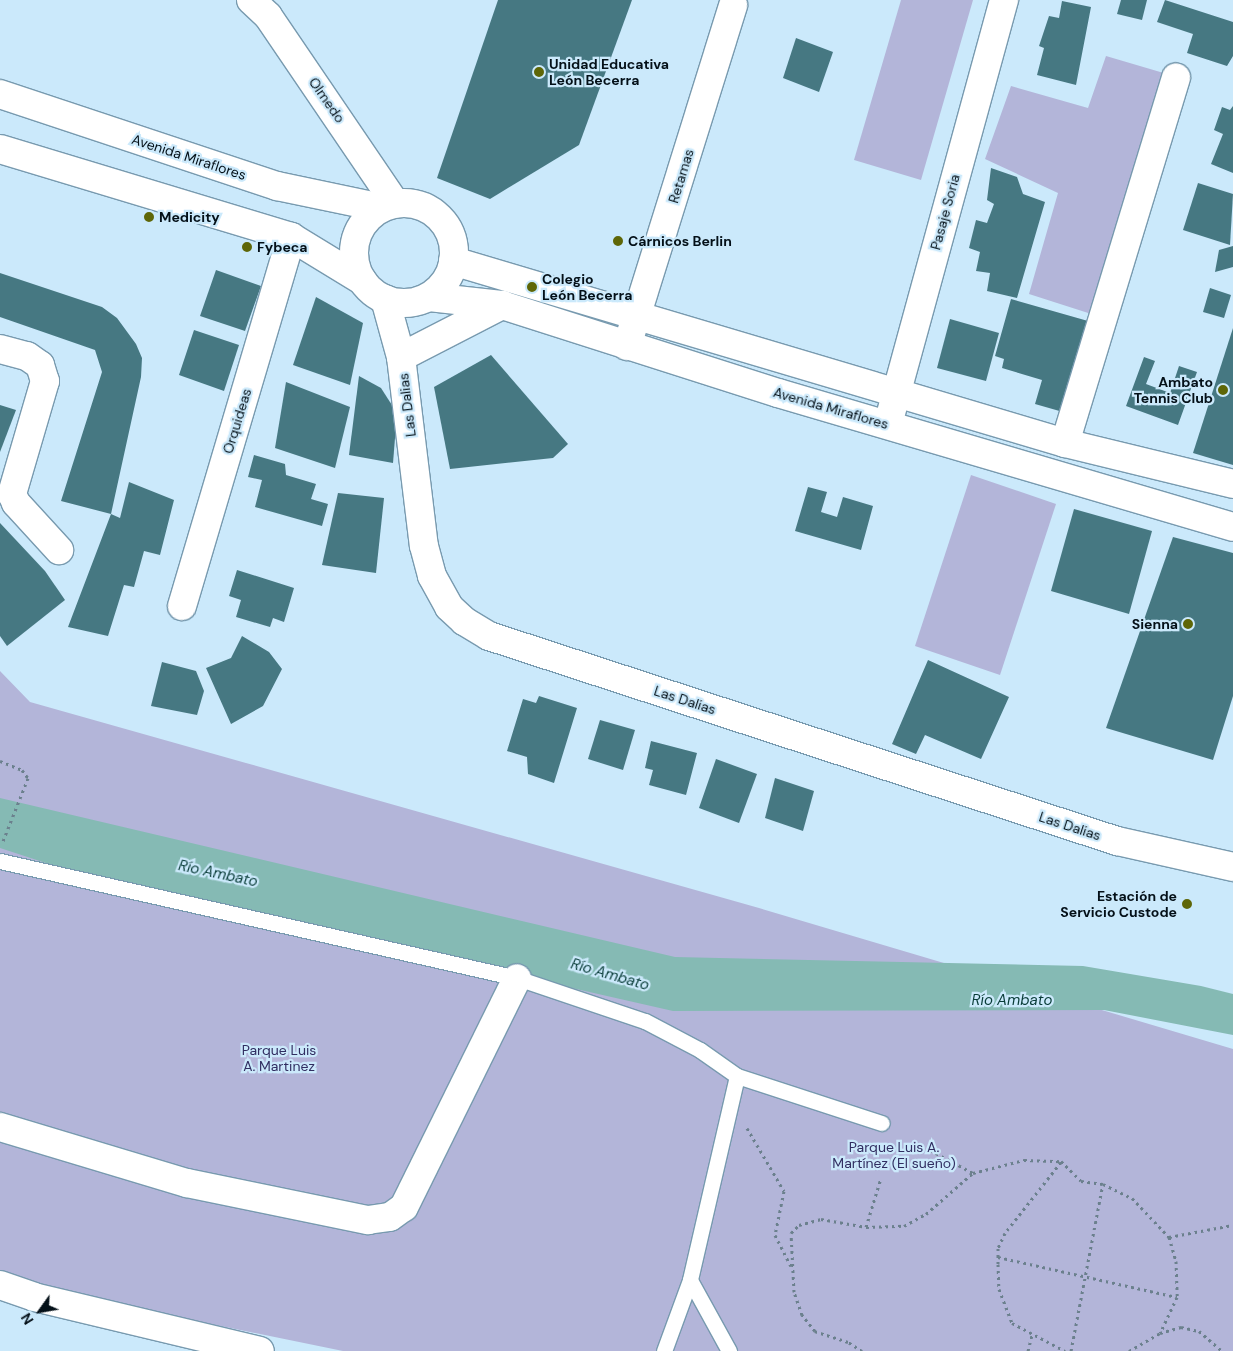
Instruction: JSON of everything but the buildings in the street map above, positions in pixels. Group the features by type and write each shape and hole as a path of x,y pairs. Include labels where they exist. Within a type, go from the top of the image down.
{"street":[{"name":"Olmedo","path":"252,0 279,32 389,206"},
{"name":"Pasaje Soria","path":"888,424 898,394 1004,0"},
{"name":"Retamas","path":"627,346 733,5"},
{"path":"1065,443 1176,77"},
{"name":"Avenida Miraflores","path":"0,94 277,186 389,206"},
{"path":"0,149 292,237 363,281 385,299 399,303 429,297 449,276 453,261 449,231 440,218 420,206 389,206 361,228 356,241 357,268 363,281"},
{"name":"Orquideas","path":"182,606 292,237"},
{"path":"453,261 532,287 638,314 1065,443 1233,484"},
{"name":"Avenida Miraflores","path":"429,297 502,305 778,393 1233,527"},
{"name":"Las Dalias","path":"385,299 401,357 424,546 432,576 449,607 464,622 489,636 1117,841 1233,867"},
{"path":"401,357 502,305"},
{"path":"0,349 40,365 45,381 12,494 16,503 59,550"},
{"path":"778,393 788,359"},
{"path":"0,1127 187,1183 368,1220 390,1218 404,1207 517,978"},
{"path":"0,1284 34,1297 260,1351"}],"lane":[{"path":"0,861 517,978 645,1021 700,1050 737,1076 882,1123"},
{"path":"664,1351 690,1280 730,1099 737,1076"},
{"path":"690,1280 729,1351"}],"path":[{"path":"0,761 22,770 28,778 0,848"},
{"path":"730,1099 784,1191 775,1235 792,1266"},
{"path":"930,1150 973,1172"},
{"path":"862,1351 848,1342 815,1331 802,1315 794,1292 791,1233 799,1225 833,1219 866,1227 904,1226 926,1214 973,1172 1024,1160 1062,1161 1081,1181 1103,1184 1132,1198 1169,1237 1176,1261 1177,1297 1160,1333"},
{"path":"1062,1161 1005,1233 998,1257 998,1289 1012,1324 1065,1351"},
{"path":"866,1227 881,1178"},
{"path":"1071,1351 1103,1184"},
{"path":"1169,1237 1233,1225"},
{"path":"998,1257 1086,1279 1177,1297"},
{"path":"1130,1351 1160,1333 1181,1327 1199,1331 1222,1351"},
{"path":"1028,1351 1032,1335"}],"green space":[{"path":"901,0 973,0 921,180 854,160"},
{"path":"1106,56 1184,79 1110,320 1029,294 1058,193 985,159 1011,86 1088,108"},
{"path":"971,475 1056,504 1000,675 915,646"},
{"name":"Parque Luis A. Martinez","path":"0,671 30,702 759,908 1233,1049 1233,1351 343,1351 54,1292 0,1272"}],"water":[{"name":"Río Ambato","path":"0,798 675,957 1083,966 1201,986 1233,994 1233,1035 1104,1010 673,1011 104,882 0,848"}],"place":[{"name":"Unidad Educativa León Becerra","path":"539,72"},
{"name":"Medicity","path":"149,217"},
{"name":"Cárnicos Berlin","path":"618,241"},
{"name":"Fybeca","path":"247,247"},
{"name":"Colegio León Becerra","path":"532,287"},
{"name":"Ambato Tennis Club","path":"1223,390"},
{"name":"Sienna","path":"1188,624"},
{"name":"Estación de Servicio Custode","path":"1187,904"}],"park label":[{"name":"Parque Luis A. Martínez (El sueño)","path":"894,1156"}]}
